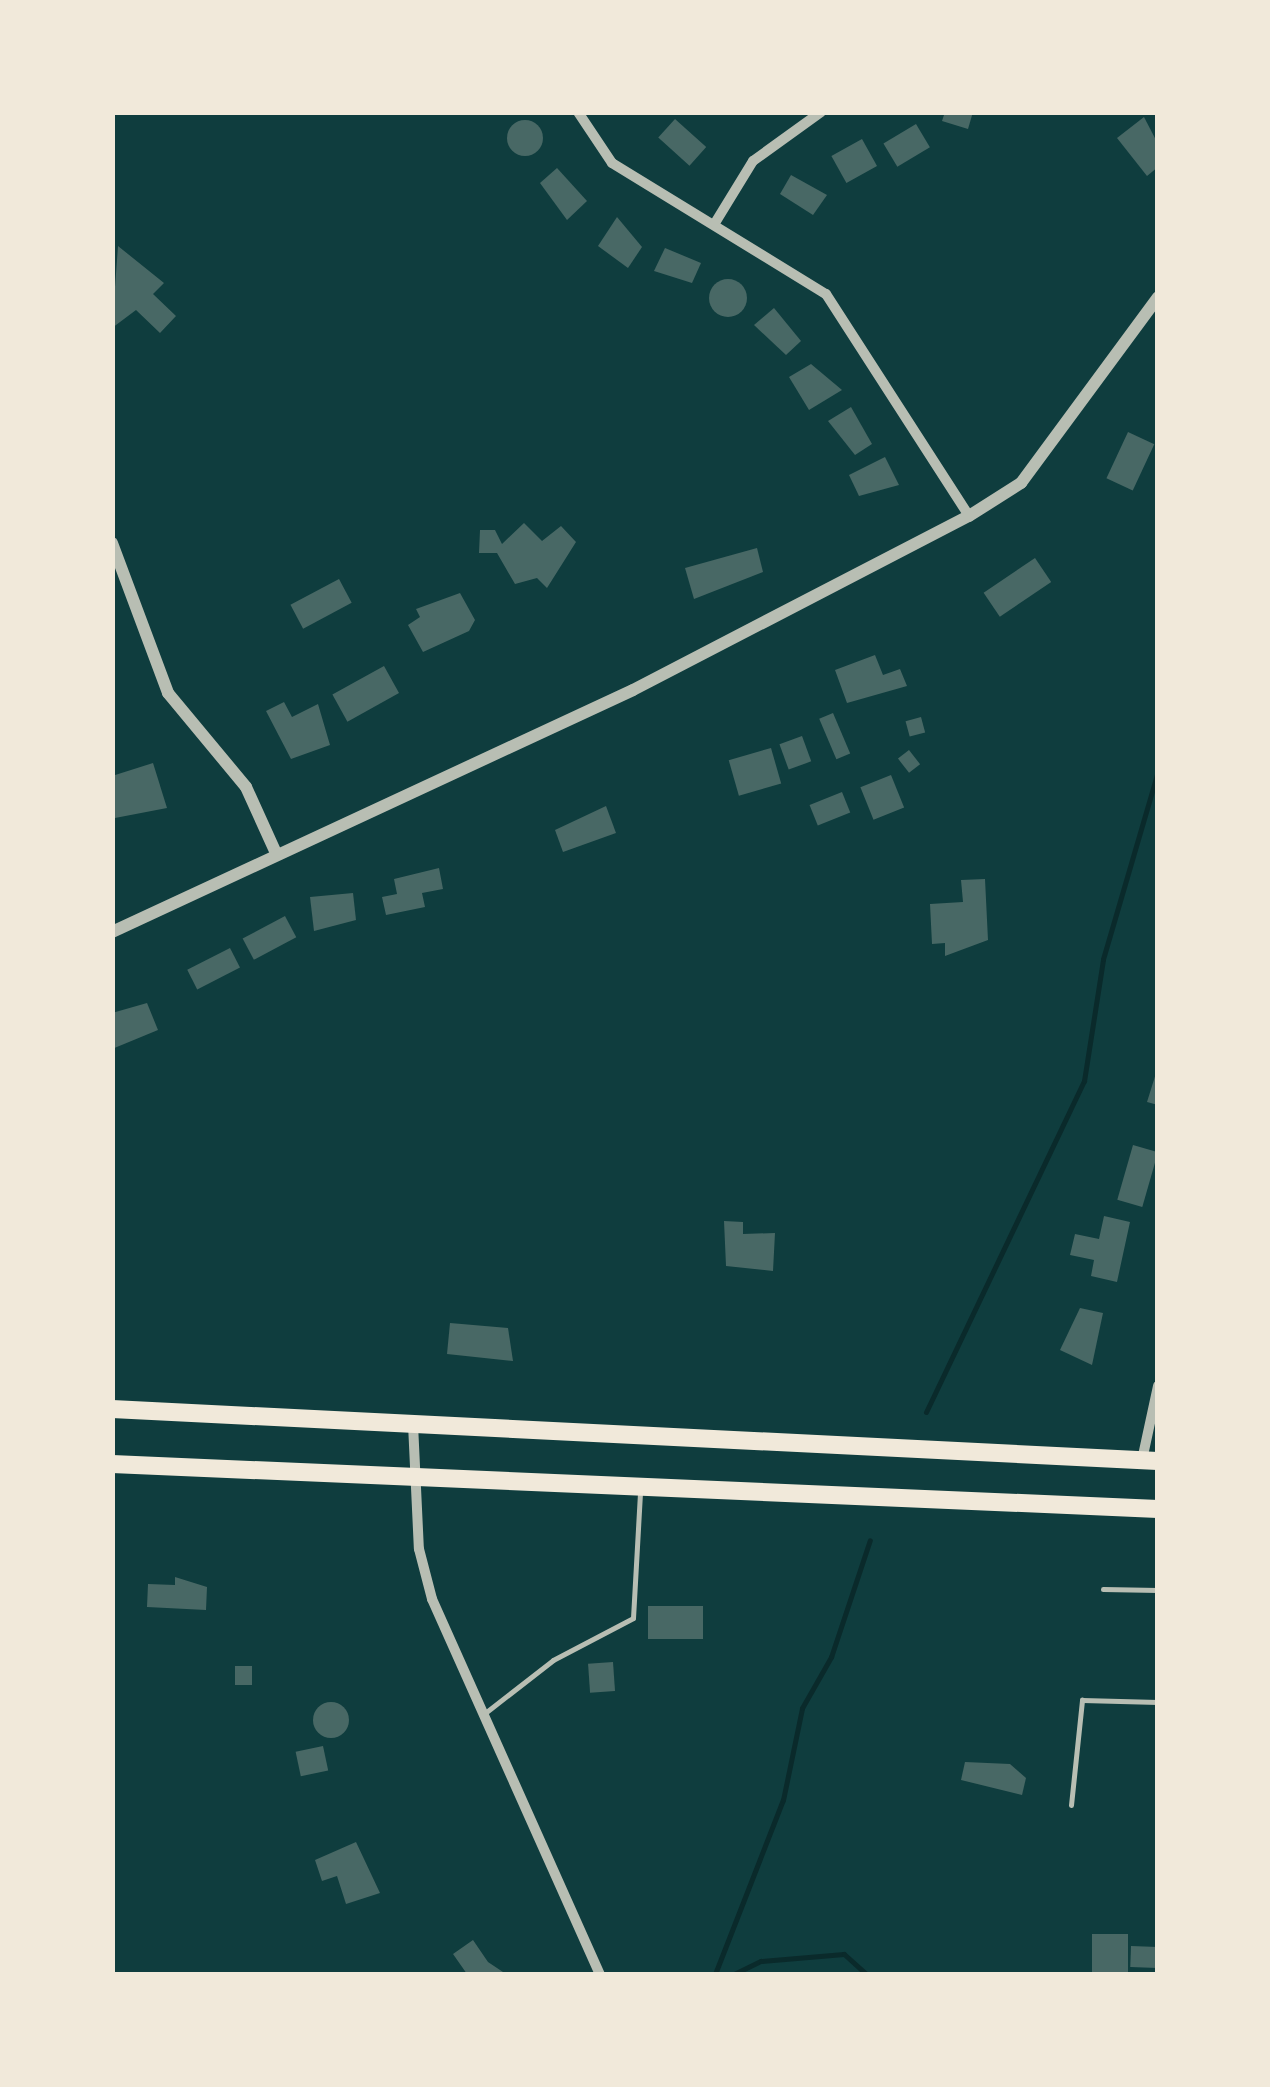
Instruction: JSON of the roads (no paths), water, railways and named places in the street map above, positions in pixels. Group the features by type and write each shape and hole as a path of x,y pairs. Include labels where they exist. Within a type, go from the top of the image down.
{"highway":[{"path":"112,1408 413,1420 1150,1461"},
{"path":"112,1464 1158,1508"}],"street":[{"path":"578,112 612,164 715,223 826,294 969,516"},
{"path":"715,223 753,162 821,112"},
{"path":"112,932 276,851 550,731 969,516 1020,482 1158,297"},
{"path":"112,543 168,692 246,787 276,851"},
{"path":"1150,1461 1158,1386"},
{"path":"413,1420 413,1474 432,1599 481,1716 600,1974"}],"lane":[{"path":"481,1716 553,1660 633,1618 640,1485"},
{"path":"1103,1589 1158,1590"},
{"path":"1072,1805 1082,1700 1158,1702"}],"waterway":[{"path":"926,1412 1084,1081 1103,959 1158,771"},
{"path":"715,1974 783,1800 802,1708 831,1657 870,1540"},
{"path":"734,1974 761,1961 844,1954 866,1974"}]}
